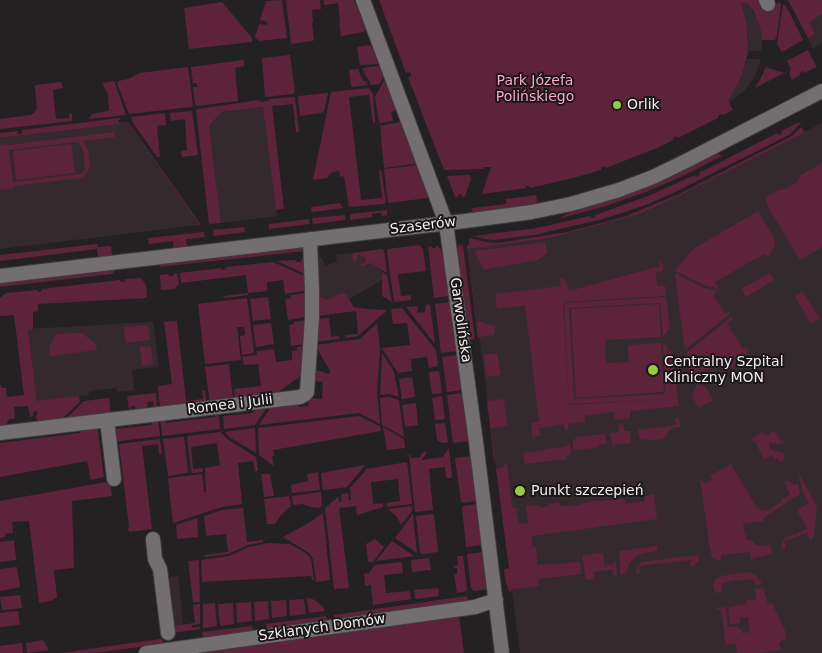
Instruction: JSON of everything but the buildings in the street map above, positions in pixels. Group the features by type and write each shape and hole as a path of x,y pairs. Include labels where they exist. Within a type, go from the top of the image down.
{"street":[{"name":"Garwolińska","path":"363,0 446,223 502,653"},
{"name":"Szaserów","path":"0,276 446,223 532,212 571,204 619,190 653,176 822,91"},
{"name":"Romea i Julii","path":"0,433 304,395 307,392 312,318 310,239"},
{"path":"107,420 114,479"},
{"path":"152,538 155,559 160,570 168,634"},
{"name":"Szklanych Domów","path":"146,653 474,607 496,600"}],"shaded area":[{"path":"740,3 747,3 757,18 762,36 762,51 748,51 747,27"},
{"path":"822,14 822,43 813,48 808,38 815,34 810,22"},
{"path":"747,59 761,59 753,79 744,91 728,102 727,100 740,80"},
{"path":"264,107 277,216 221,223 209,127 222,112"},
{"path":"128,123 198,223 197,225 0,249 0,138"},
{"name":"Centralny Szpital Kliniczny MON","path":"822,123 822,653 520,653 468,249 550,238 637,215 679,196"},
{"path":"352,253 353,262 357,255 366,258 365,265 362,267 371,263 382,269 382,280 349,299 346,294 341,293 327,300 317,294 317,257 321,257 326,266 337,261 336,255"},
{"path":"153,322 159,367 132,370 134,390 117,392 116,388 105,389 89,391 89,395 37,402 28,329"},
{"path":"178,576 183,624 171,626 165,577"}],"green space":[{"path":"282,0 287,38 259,41 255,38 259,24 267,25 267,22 260,20 266,1"},
{"path":"286,0 320,0 321,9 312,10 314,40 291,44"},
{"path":"324,0 354,0 365,29 364,32 341,36 338,3 324,5"},
{"name":"Park Józefa Polińskiego","path":"379,0 762,0 767,9 780,2 781,6 775,40 762,40 760,27 754,12 747,3 741,3 747,27 748,53 742,75 728,100 733,110 723,115 721,114 718,118 678,138 677,136 673,138 673,140 657,148 606,168 605,166 601,170 530,188 530,186 525,186 526,188 482,194 491,167 444,170 408,77 411,77 410,72 406,73"},
{"path":"788,0 822,0 822,14 810,22 815,34 808,38"},
{"path":"222,2 252,38 252,42 189,49 184,8"},
{"path":"783,4 786,6 803,40 782,52 777,44"},
{"path":"369,45 372,47 378,64 360,65 357,47"},
{"path":"808,50 816,67 804,73 803,71 792,80 789,74 791,69 787,61"},
{"path":"290,55 295,93 265,97 262,58"},
{"path":"244,60 244,66 235,68 238,101 197,106 195,104 193,87 197,87 197,83 193,83 191,67"},
{"path":"379,66 383,77 380,84 371,85 362,68"},
{"path":"188,67 193,105 191,107 129,114 117,83 118,81 128,79 140,73"},
{"path":"766,67 784,73 755,88 761,78"},
{"path":"360,69 358,70 364,82 366,81 368,85 353,87 351,86 349,70"},
{"path":"384,80 396,110 391,113 393,121 379,123 375,97"},
{"path":"114,81 126,115 88,119 92,114 109,110 108,94 102,83"},
{"path":"61,82 63,88 53,90 56,119 69,118 69,114 72,113 72,121 0,129 0,119 31,115 35,112 37,108 36,85"},
{"path":"369,88 373,94 375,123 373,123 369,95 349,97 361,200 382,198 379,170 381,170 386,202 384,204 349,207 344,176 340,177 339,171 332,172 327,178 313,180 331,92"},
{"path":"328,93 324,111 300,116 299,96"},
{"path":"294,97 298,132 296,132 293,104 272,106 284,209 276,210 263,107 222,112 209,126 221,223 209,224 196,110 259,100 260,102 268,101 269,99"},
{"path":"192,111 198,155 182,157 181,151 187,150 185,119 171,121 170,113"},
{"path":"165,113 166,125 157,126 160,157 157,157 133,123 131,117"},
{"path":"120,118 118,120 119,123 127,122 129,123 201,225 197,225 198,223 128,123 0,138 0,133 18,131 18,134 22,134 22,130"},
{"path":"400,122 416,164 384,168 380,126"},
{"path":"801,123 789,135 648,204 599,220 534,235 493,240 474,236 537,228 590,216 591,218 595,217 595,215 648,196 695,175 696,177 700,175 699,173 777,133 779,135 782,133 781,131"},
{"path":"801,127 805,132 679,196 637,215 550,238 468,249 477,322 495,325 494,335 478,339 467,245 469,245 469,238 498,243 567,232 624,217 679,194 792,136"},
{"path":"114,132 115,137 83,141 88,150 90,166 82,178 14,186 14,188 0,190 0,145","holes":["79,143 83,149 85,166 85,170 80,174 13,182 9,150"]},
{"path":"71,144 75,173 16,180 13,151"},
{"path":"716,153 722,156 646,192 606,206 561,217 577,209 622,196"},
{"path":"822,163 822,247 800,260 767,205 766,199 775,191 785,189 797,182 801,175"},
{"path":"417,165 428,196 427,198 389,203 384,169"},
{"path":"470,175 471,179 465,196 462,197 462,194 455,197 447,176"},
{"path":"536,195 538,206 473,214 472,208 506,204 506,199"},
{"path":"340,203 343,208 311,211 311,207"},
{"path":"387,210 387,215 382,216 381,213 372,214 372,217 350,220 350,214"},
{"path":"758,211 774,238 775,245 769,256 767,257 764,254 715,282 719,289 704,285 675,271 695,248"},
{"path":"345,215 345,220 313,224 312,218"},
{"path":"309,219 310,224 269,229 269,224"},
{"path":"244,227 245,232 214,236 213,230"},
{"path":"204,232 205,237 186,239 187,248 174,249 173,241 149,244 148,238"},
{"path":"545,242 547,253 538,260 483,270 475,251"},
{"path":"97,244 98,247 111,246 112,257 98,258 97,249 0,261 0,255"},
{"path":"460,244 463,246 475,339 467,340 456,252"},
{"path":"419,245 423,249 426,271 398,274 401,296 411,295 411,300 394,302 387,251 388,249"},
{"path":"304,246 306,251 159,267 162,263"},
{"path":"432,246 432,248 436,248 437,246 445,253 449,296 434,298 428,247"},
{"path":"382,249 384,251 387,273 371,263 362,267 360,264 365,264 366,258 358,255 356,262 353,262 352,253"},
{"path":"301,259 307,259 307,275 277,261 296,260 301,262"},
{"path":"660,261 663,264 663,271 656,272 657,286 665,286 666,296 563,302 569,405 671,399 669,348 672,351 679,406 630,411 630,418 616,420 614,419 613,412 585,416 585,422 568,424 568,430 565,430 564,424 539,428 540,436 532,437 531,423 539,422 525,305 497,309 495,294 561,286 560,279 562,278 566,281 569,291 660,266"},
{"path":"273,262 307,277 307,290 285,294 283,280 267,282 267,291 248,293 246,275 181,283 180,273 221,268 221,270 226,269 226,267"},
{"path":"113,269 114,272 112,274 0,287 0,282"},
{"path":"382,272 387,275 392,302 382,296"},
{"path":"177,273 179,284 174,289 161,290 160,275 168,274 173,276 173,274"},
{"path":"675,273 704,288 718,291 713,294 725,314 730,311 730,314 686,349 684,349 687,347 686,345 684,346"},
{"path":"770,273 774,280 746,297 742,290 743,288"},
{"path":"141,278 146,285 147,298 38,304 38,311 33,312 33,329 28,330 37,401 79,396 80,402 60,421 40,423 35,416 38,415 37,411 33,412 33,416 30,417 28,406 14,407 15,419 9,419 5,427 0,428 0,385 2,388 6,388 7,397 24,395 14,315 0,316 0,298 6,293 37,290 38,292 42,291 42,289 120,280 121,282 125,281 125,279"},
{"path":"802,292 819,318 811,324 795,296"},
{"path":"248,293 248,295 225,298 224,296"},
{"path":"307,293 306,317 288,320 285,299 291,298 290,295"},
{"path":"341,293 346,294 354,307 387,310 358,336 346,338 345,335 358,334 356,311 316,316 317,294 327,300"},
{"path":"268,297 271,319 253,321 250,299"},
{"path":"665,297 670,328 668,331 667,323 667,332 663,337 660,303 569,308 574,399 665,394 663,343 668,347 671,399 569,404 564,303"},
{"path":"247,298 254,353 242,355 240,336 245,335 244,327 237,327 241,360 205,364 198,304"},
{"path":"450,302 457,351 441,353 435,304"},
{"path":"430,304 435,344 406,307 418,306 417,313 425,312 426,305"},
{"path":"659,304 661,337 605,340 606,363 629,362 628,345 661,343 664,392 576,398 571,309"},
{"path":"402,308 436,350 438,366 429,368 427,357 411,359 412,371 398,373 382,348 410,345 407,323 393,324 391,309"},
{"path":"731,317 734,319 727,323 743,349 748,347 745,360 723,373 722,367 703,370 703,377 689,377 686,353"},
{"path":"329,318 331,337 339,336 340,339 315,342 316,319"},
{"path":"306,320 305,344 291,346 289,325"},
{"path":"177,321 186,401 203,399 202,390 205,391 207,403 160,409 158,386 172,384 164,322"},
{"path":"271,323 274,344 256,347 253,325"},
{"path":"377,323 380,349 377,392 380,424 359,413 259,425 274,402 300,399 299,407 308,406 309,398 322,399 323,382 310,381 313,370 329,374 330,371 315,345 360,339"},
{"path":"148,325 150,340 126,343 124,327"},
{"path":"82,333 96,344 97,350 50,356 49,347 56,334"},
{"path":"151,346 153,364 142,366 140,347"},
{"path":"305,346 303,374 274,395 235,398 234,389 261,386 258,364 244,365 242,357 257,355 257,351 274,349 276,362 292,360 292,351 297,350 297,347"},
{"path":"382,353 394,372 399,397 390,394 380,395"},
{"path":"484,354 497,354 501,375 486,377"},
{"path":"457,355 462,390 447,392 442,357"},
{"path":"229,364 233,398 210,403 205,367"},
{"path":"439,371 442,393 432,394 429,372"},
{"path":"412,377 415,397 402,399 399,379"},
{"path":"697,384 706,387 713,400 698,408 692,395"},
{"path":"156,393 157,409 154,410 153,401 147,402 148,407 146,411 136,410 135,406 131,406 131,409 129,409 127,396"},
{"path":"462,393 468,441 453,443 447,395"},
{"path":"442,396 445,419 435,420 432,398"},
{"path":"389,397 399,400 404,437 382,425 380,398"},
{"path":"109,398 111,415 64,420 84,401"},
{"path":"504,399 507,426 491,428 494,461 487,401"},
{"path":"270,403 255,425 224,429 223,416 253,413 259,404"},
{"path":"416,403 418,425 405,427 402,405"},
{"path":"215,409 218,409 220,429 162,436 160,416 170,415 165,423 215,417"},
{"path":"158,416 160,436 112,442 114,425 120,421 116,429 151,425 155,417"},
{"path":"359,416 380,426 381,431 273,450 274,466 259,455 258,428"},
{"path":"675,419 679,419 680,427 675,427 669,431 663,439 640,440 638,430 676,425"},
{"path":"445,423 448,442 442,443 437,440 435,424"},
{"path":"97,424 104,477 91,480 87,461 0,477 0,443 80,433 85,426"},
{"path":"623,424 624,431 630,431 631,443 612,445 610,433 619,432 618,425"},
{"path":"383,427 404,439 405,448 387,450"},
{"path":"255,428 256,453 229,437 225,432"},
{"path":"763,431 766,436 774,431 781,442 786,439 781,444 770,443 769,449 783,453 785,458 780,462 778,458 775,460 772,455 764,460 755,441 753,442 751,439"},
{"path":"221,432 227,439 256,457 258,471 255,471 253,461 238,463 242,504 222,507 173,523 168,479 202,474 204,492 206,492 205,468 220,465 217,443 191,447 193,469 202,468 203,470 202,472 192,473 187,436"},
{"path":"605,434 607,444 573,450 573,441 577,437"},
{"path":"184,437 188,472 169,476 163,439"},
{"path":"160,439 162,453 159,454 158,444 142,446 152,529 129,532 119,444"},
{"path":"570,443 571,452 570,455 565,456 566,459 525,464 523,453 566,446"},
{"path":"448,449 451,478 446,478 445,467 429,469 433,510 415,512 409,454 411,458 420,457 423,452 427,452 422,460 443,457"},
{"path":"471,456 476,501 463,503 461,501 455,458"},
{"path":"407,462 412,504 387,507 387,503 400,501 398,479 371,482 373,504 383,503 383,507 357,515 356,506 339,508 349,588 334,589 325,508 338,497 339,502 342,501 341,494 348,493 349,500 351,500 350,488 367,469"},
{"path":"507,463 512,508 516,508 519,524 528,523 526,506 539,505 540,508 559,502 560,506 581,505 582,503 619,499 625,499 625,504 645,501 645,496 654,494 657,519 532,536 533,547 536,547 538,565 580,561 582,574 538,579 539,586 512,589 509,592 505,579 504,569 509,568 496,469"},
{"path":"731,464 757,508 762,511 781,502 790,494 784,482 788,480 794,485 798,484 800,494 763,518 764,521 743,523 747,540 751,540 757,546 770,545 772,554 751,559 750,552 721,555 721,560 712,557 700,478 705,484 712,479 710,476"},
{"path":"365,465 347,487 323,490 321,473"},
{"path":"797,470 817,506 814,536 810,540 808,533 784,541 785,549 781,547 784,539 807,528 797,510 809,503 803,493"},
{"path":"318,472 320,490 292,493 291,485 308,481 307,474"},
{"path":"261,474 270,474 274,496 264,497"},
{"path":"106,482 111,487 112,496 72,501 74,568 54,570 57,597 51,601 39,603 29,521 12,522 13,533 5,534 6,537 0,538 0,501"},
{"path":"321,492 322,506 319,508 303,504 293,505 292,496"},
{"path":"289,496 291,506 275,524 267,524 264,499"},
{"path":"477,504 482,545 466,547 462,508"},
{"path":"412,506 412,511 401,525 397,517 388,509"},
{"path":"243,508 247,542 263,540 263,542 248,545 228,554 205,557 204,555 228,552 226,534 206,536 204,516 223,510"},
{"path":"323,513 330,580 316,582 313,559 309,553 283,537"},
{"path":"413,514 417,553 395,538"},
{"path":"434,514 438,552 423,554 420,553 416,516"},
{"path":"197,518 198,537 177,539 176,525"},
{"path":"375,539 384,547 373,562 368,562 366,544"},
{"path":"14,540 16,560 0,562 0,542"},
{"path":"392,541 414,556 376,561"},
{"path":"268,543 290,544 306,553 311,559 314,580 312,580 311,576 202,582 201,560 229,556 249,547"},
{"path":"657,546 657,551 641,554 634,558 629,564 626,573 620,576 619,551"},
{"path":"483,552 488,589 474,591 471,588 467,554"},
{"path":"603,553 604,565 614,564 614,561 616,561 617,576 614,577 612,569 594,572 594,579 586,580 582,555"},
{"path":"697,555 699,561 691,567 690,560 639,566 640,574 636,571 638,566 642,562"},
{"path":"458,556 463,556 467,589 464,592 457,593 454,574 457,574 457,568 454,568 454,566 458,565"},
{"path":"429,558 431,570 412,572 411,560"},
{"path":"199,560 200,602 193,602 188,561"},
{"path":"402,562 403,573 384,575 386,593 410,591 411,599 373,605 371,585 365,586 364,574 369,573 375,565"},
{"path":"17,567 20,587 0,591 0,569"},
{"path":"748,572 756,575 762,584 755,585 753,579 736,580 721,583 722,592 715,593 713,584 715,579 721,576"},
{"path":"438,588 439,596 415,599 414,590"},
{"path":"763,588 768,604 772,603 785,630 786,638 779,643 781,650 761,653 737,653 735,643 726,645 721,610 717,610 717,608 726,607 728,627 741,628 742,633 750,632 748,617 740,618 740,623 730,624 728,607 746,604 746,600 756,599 755,589"},
{"path":"20,595 22,608 2,610 0,597"},
{"path":"467,596 468,602 337,620 334,617 334,615"},
{"path":"304,599 306,614 290,616 289,600"},
{"path":"307,599 315,600 325,611 309,613"},
{"path":"286,600 287,616 272,618 271,601"},
{"path":"268,601 269,619 255,621 254,602"},
{"path":"251,602 252,621 237,623 236,603"},
{"path":"215,603 217,626 203,628 203,604"},
{"path":"233,603 234,624 220,626 218,604"},
{"path":"200,604 200,624 192,625 192,628 200,627 200,629 172,633 171,626 195,623 193,605"},
{"path":"18,611 20,625 0,627 0,613"},
{"path":"326,616 327,621 267,630 266,624"},
{"path":"459,616 464,653 169,653"},
{"path":"252,626 253,631 202,638 203,632"},
{"path":"43,640 49,650 27,653 26,643"},
{"path":"163,640 161,644 94,653 60,653"},
{"path":"22,643 23,653 0,653 0,646"}],"place":[{"name":"Orlik","path":"617,105"},
{"name":"Centralny Szpital Kliniczny MON","path":"653,370"},
{"name":"Punkt szczepień","path":"520,491"}]}
